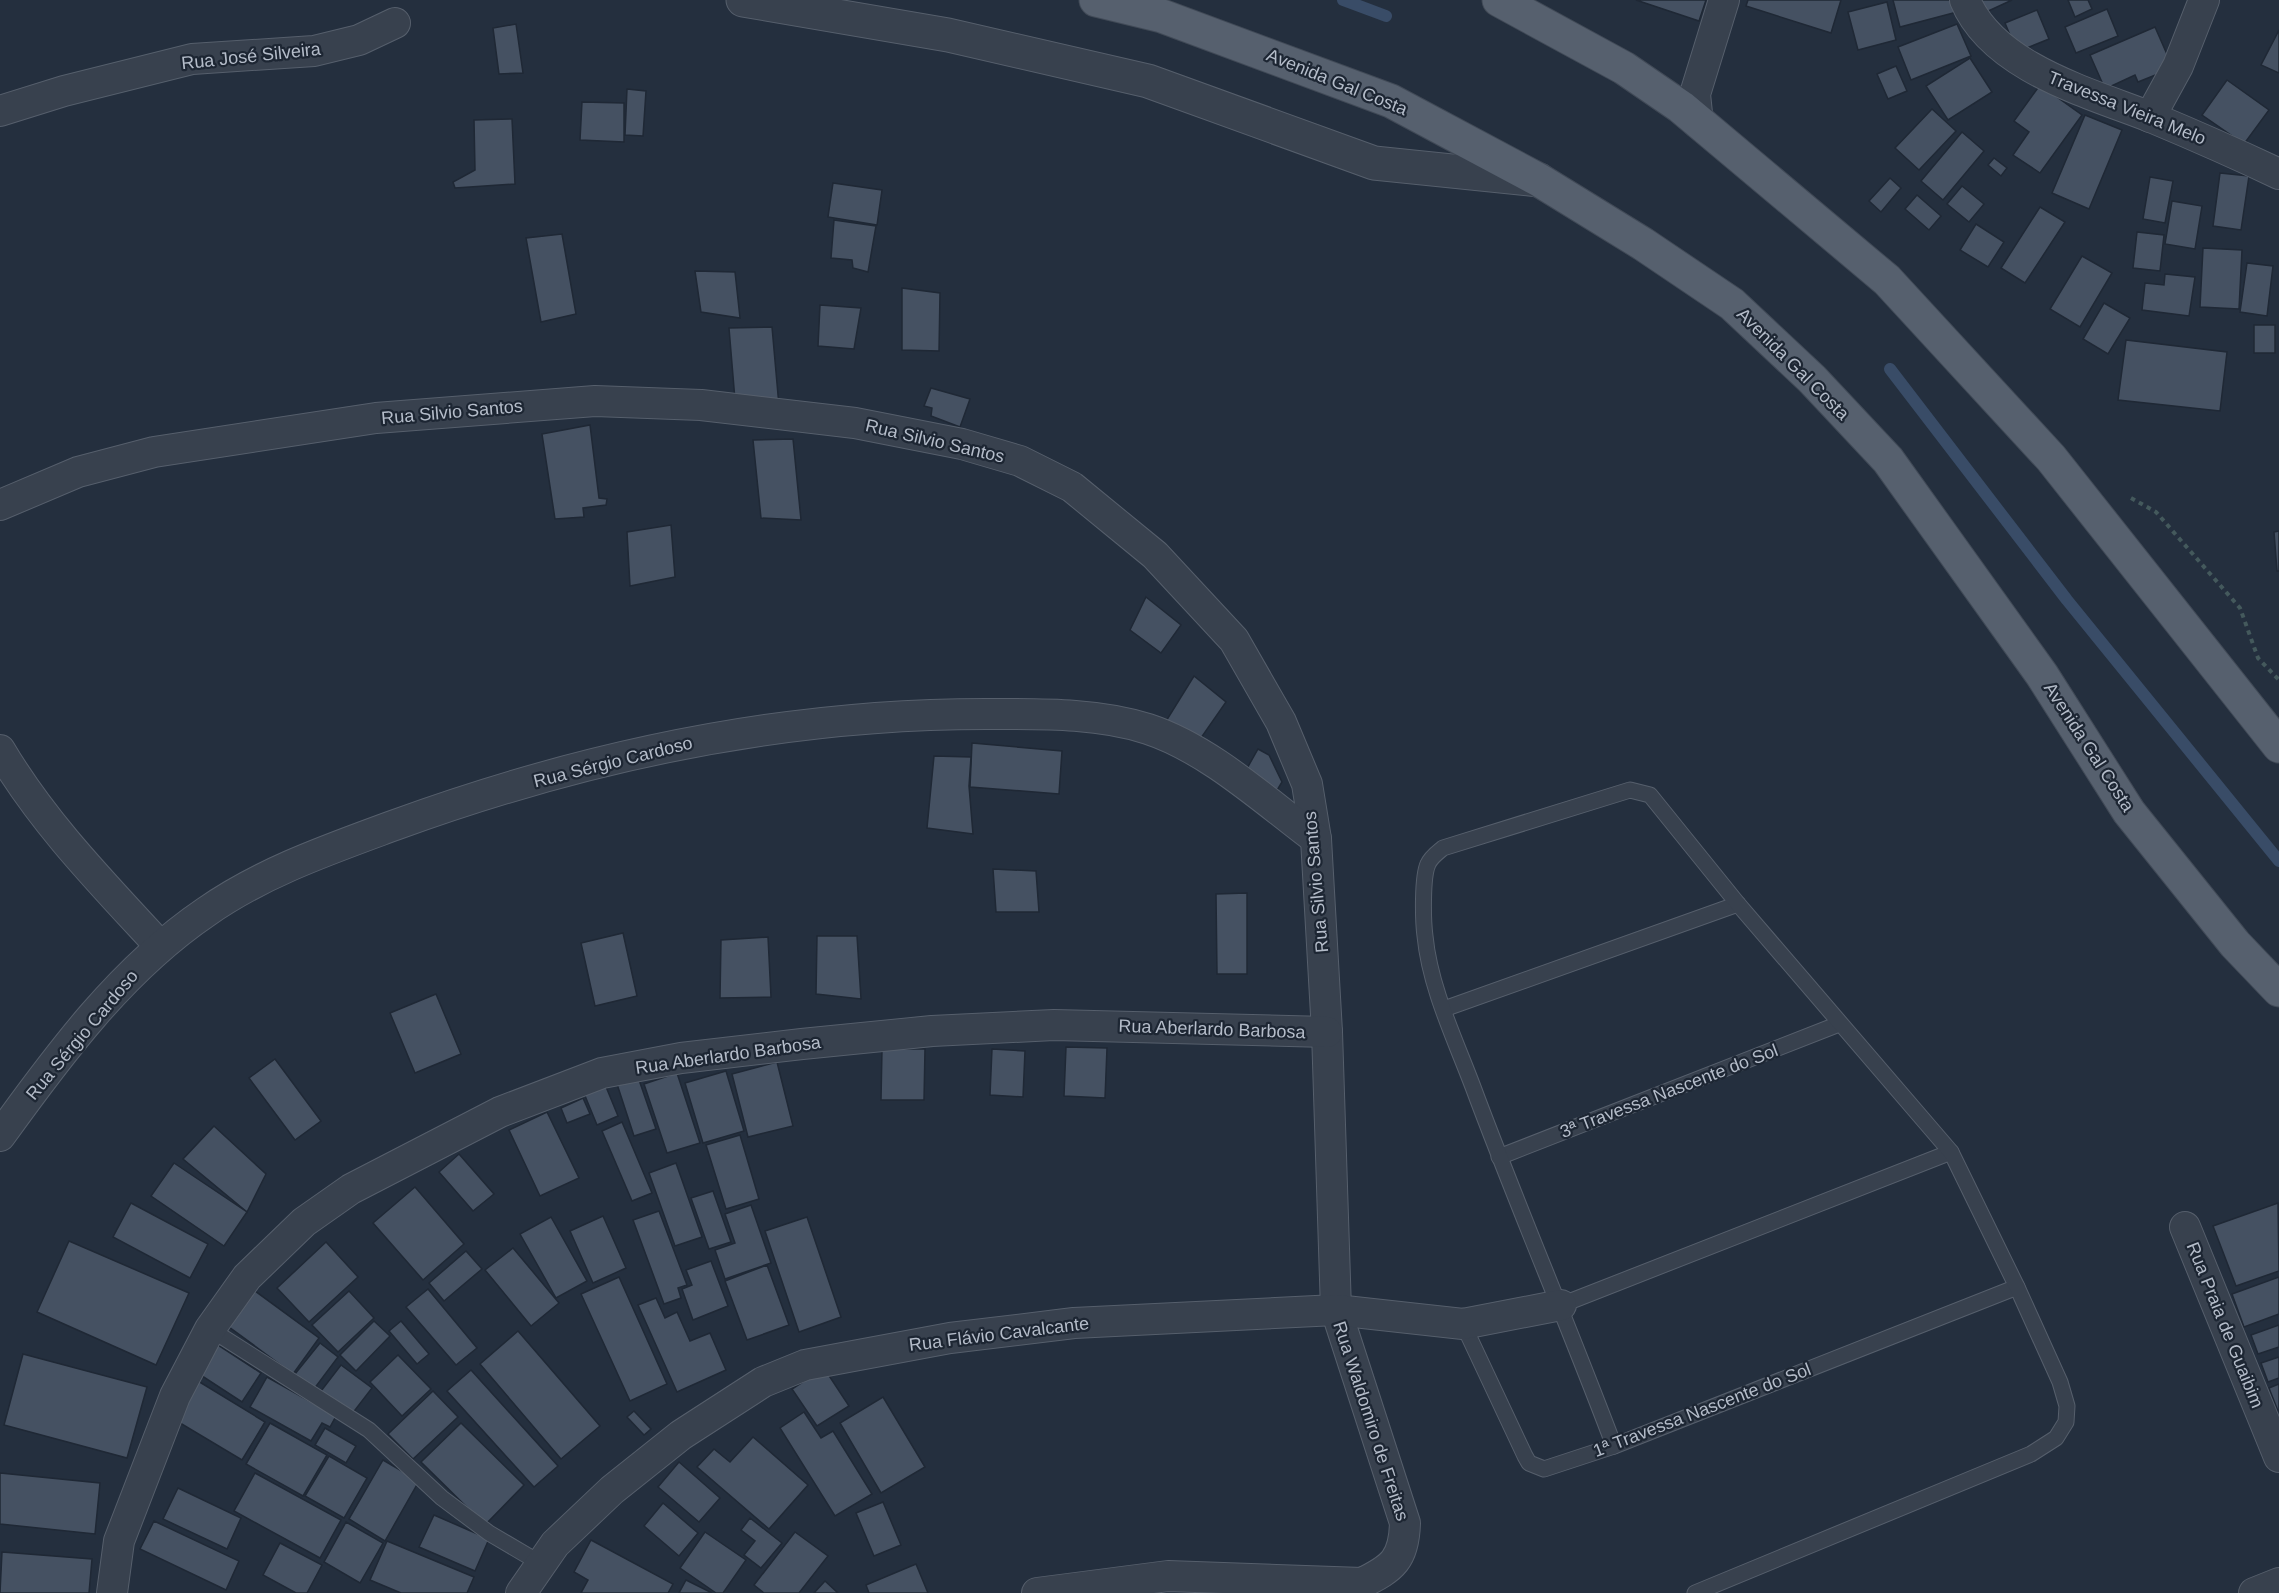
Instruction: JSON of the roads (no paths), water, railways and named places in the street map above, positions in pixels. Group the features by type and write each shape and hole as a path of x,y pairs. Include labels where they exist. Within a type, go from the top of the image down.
{"main road":[{"name":"Avenida Gal Costa","path":"1096,0 1162,16 1391,101 1539,180 1643,244 1732,304 1812,379 1888,460 2042,675 2129,812 2235,944 2279,990"},
{"path":"1498,0 1624,68 1681,107 1887,280 2051,458 2279,746"}],"street":[{"path":"743,0 948,35 1148,81 1374,163 1539,180"},
{"path":"1698,123 1695,94 1724,0"},
{"name":"Travessa Vieira Melo","path":"1965,0 1970,14 1992,40 2047,76 2151,117 2279,174"},
{"path":"2151,117 2178,66 2204,0"},
{"name":"Rua José Silveira","path":"0,111 54,93 192,59 314,51 359,40 395,23"},
{"name":"Rua Silvio Santos","path":"0,505 78,472 154,452 376,418 595,401 701,405 855,423 962,444 1020,461 1072,487 1155,555 1234,640 1281,722 1307,784 1317,839 1327,1032 1336,1310"},
{"name":"Rua Sérgio Cardoso","path":"0,1136 100,1007 160,946 209,909 307,857 448,806 655,748 777,726 939,713 1046,714 1099,719 1149,729 1200,753 1317,839"},
{"path":"0,750 23,788 74,852 160,946"},
{"name":"Rua Aberlardo Barbosa","path":"112,1593 119,1541 175,1396 210,1329 247,1277 304,1222 351,1189 500,1113 602,1073 681,1058 993,1027 1054,1025 1327,1032"},
{"name":"Rua Praia de Guaibim","path":"2185,1227 2279,1457"},
{"name":"Rua Flávio Cavalcante","path":"521,1593 555,1544 612,1490 681,1435 763,1382 805,1365 950,1338 1074,1323 1336,1310 1463,1324 1561,1305"},
{"name":"Rua Waldomiro de Freitas","path":"1038,1593 1168,1576 1362,1582 1390,1568 1400,1555 1405,1523 1336,1310"},
{"path":"2254,1593 2279,1583"}],"lane":[{"path":"1614,1446 1561,1305 1499,1157 1444,1009 1425,936 1426,867 1432,857 1443,848 1616,792 1630,790 1650,795 1839,1024 1903,1094 1951,1152 2017,1287 2060,1382 2067,1406 2066,1422 2056,1438 2031,1454 1695,1593"},
{"path":"1444,1009 1738,904"},
{"name":"3ª Travessa Nascente do Sol","path":"1499,1157 1839,1024"},
{"path":"1561,1305 1951,1152"},
{"name":"1ª Travessa Nascente do Sol","path":"1463,1324 1529,1463 1544,1469 1614,1446 2017,1287"},
{"path":"210,1329 369,1430 442,1498 489,1533 540,1563"}],"waterway":[{"path":"1343,0 1386,16"},
{"path":"1890,369 2067,600 2279,861"}]}
